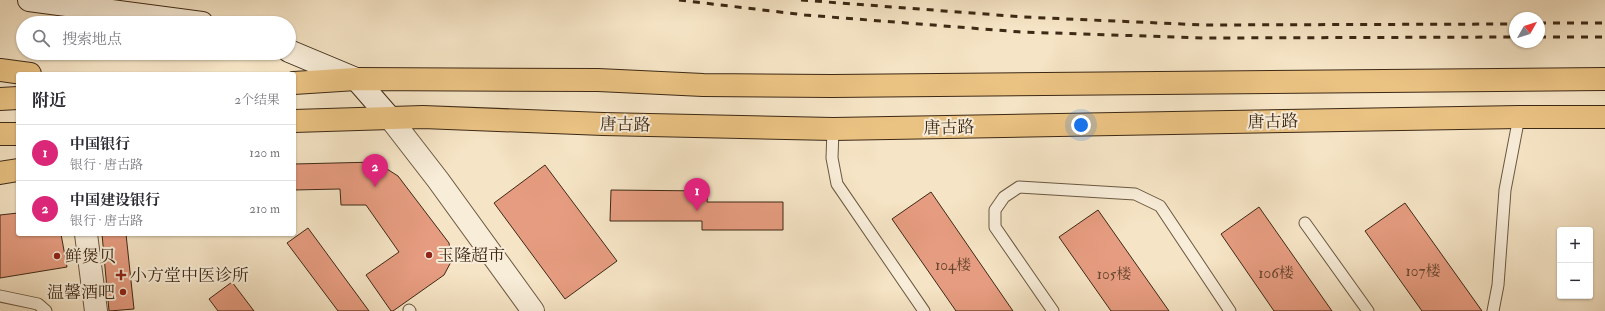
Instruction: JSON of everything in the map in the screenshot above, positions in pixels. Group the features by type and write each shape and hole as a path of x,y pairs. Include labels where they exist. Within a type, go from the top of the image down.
{"main road":[{"path":"0,70 16,72"},
{"path":"296,83 356,79 598,80 703,85 832,86 1605,79"},
{"path":"0,99 16,98"},
{"name":"唐古路","path":"296,121 423,117 603,124 832,129 1519,117 1605,117"},
{"path":"0,134 16,134"},
{"path":"0,173 16,170"}],"street":[{"path":"29,0 149,16"},
{"path":"296,54 356,79 390,118 438,180 534,311"},
{"path":"86,236 96,311"}],"lane":[{"path":"1493,311 1498,285 1505,190 1519,117"},
{"path":"832,129 832,158 837,184 924,311"},
{"path":"1054,311 995,227 995,210 1004,197 1019,187 1135,194 1160,206 1230,311"},
{"path":"1305,223 1368,311"},
{"path":"0,296 38,304 46,311"}],"building":[{"path":"376,162 398,176 449,243 452,260 444,275 391,311 366,275 399,252 366,205 341,205 340,189 296,190 296,164"},
{"path":"545,165 617,261 565,299 494,203"},
{"path":"611,190 708,191 707,202 783,202 783,230 702,230 702,221 610,221"},
{"path":"931,192 1013,311 956,311 892,219"},
{"path":"1405,203 1482,311 1422,311 1365,231"},
{"path":"1259,207 1332,311 1274,311 1221,234"},
{"path":"1098,210 1169,311 1111,311 1059,237"},
{"path":"16,213 16,236 61,236 67,267 0,278 0,215"},
{"path":"308,228 369,311 338,311 287,243"},
{"path":"102,236 126,236 134,309 109,311"},
{"path":"232,282 254,311 218,311 209,299"}],"railway":[{"path":"679,0 805,15 1021,32 1206,38 1509,37"},
{"path":"801,0 1024,17 1204,25 1509,24"},
{"path":"1545,23 1605,23"},
{"path":"1545,37 1605,37"}],"place":[{"name":"中国建设银行","path":"375,187"},
{"name":"中国银行","path":"697,211"},
{"name":"玉隆超市","path":"429,255"},
{"name":"鲜煲贝","path":"57,256"},
{"name":"小方堂中医诊所","path":"121,275"},
{"name":"温馨酒吧","path":"123,292"}]}
